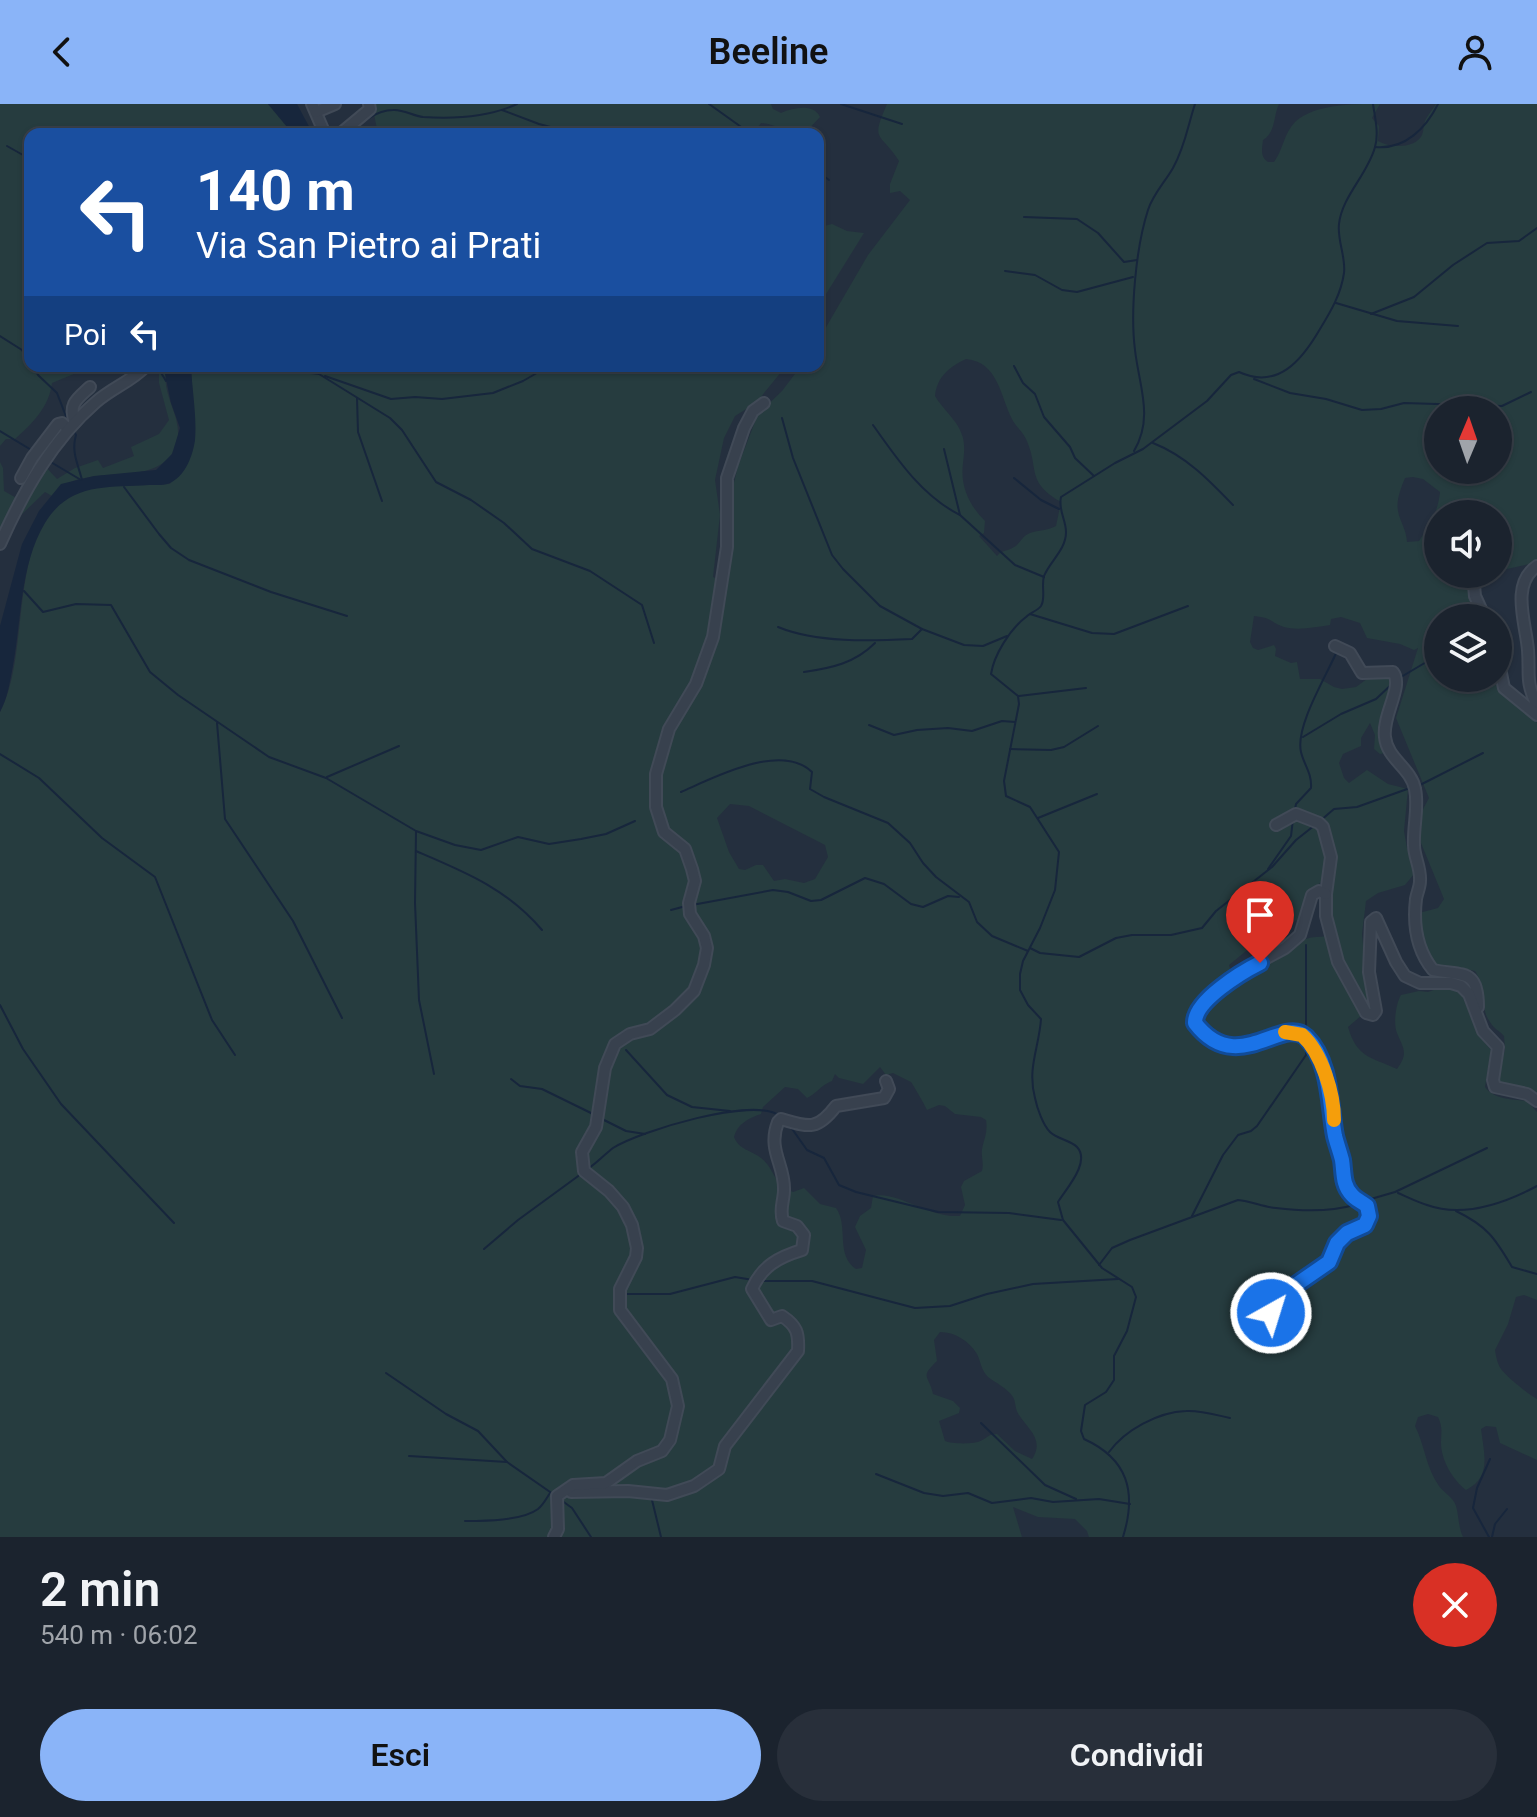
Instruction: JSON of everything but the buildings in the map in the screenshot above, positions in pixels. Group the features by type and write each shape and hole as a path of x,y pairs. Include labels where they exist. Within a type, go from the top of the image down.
{"street":[{"path":"322,128 314,108 335,104"},
{"path":"347,128 370,109 369,104"},
{"path":"0,544 21,499 71,426 97,401 138,372"},
{"path":"71,426 71,410 90,387"},
{"path":"554,1537 558,1529 557,1496 573,1485 606,1483 637,1461 662,1451 670,1440 678,1406 672,1379 620,1310 620,1289 636,1257 632,1225 623,1207 609,1191 584,1171 582,1161 586,1144 596,1127 605,1068 615,1044 630,1034 662,1022 686,1000 701,980 707,948 704,936 690,914 689,903 695,881 685,849 664,832 656,807 655,783 666,739 702,671 715,628 727,547 727,478 733,454 753,411 764,403"},
{"path":"21,478 58,424 71,426"},
{"path":"1537,566 1526,579 1522,594 1528,683 1537,706"},
{"path":"1335,646 1350,653 1362,673 1384,670 1393,672 1397,677 1397,689 1384,722 1385,741 1391,756 1411,776 1415,789 1414,848 1420,868 1420,882 1415,924 1419,945 1433,970 1463,973 1472,978 1476,986 1477,1017"},
{"path":"1508,692 1537,715"},
{"path":"1276,825 1296,814 1323,827 1331,857 1326,916 1338,962 1366,1013 1373,1015 1376,1011 1369,972 1371,922 1376,918 1405,976 1420,983 1451,983 1461,986 1469,994 1483,1031 1498,1047 1493,1080 1495,1087 1527,1094 1537,1101"},
{"path":"1275,1319 1271,1310 1274,1300 1329,1262 1342,1237 1367,1223 1368,1209 1351,1195 1346,1184 1324,1071 1316,1050 1306,1038 1295,1032 1287,1032 1257,1044 1222,1045 1212,1041 1194,1020 1212,997 1237,974 1293,942 1301,933 1312,895 1319,891 1326,894"},
{"path":"561,1493 628,1491 667,1495 694,1486 719,1469 725,1446 798,1351 799,1334 794,1324 782,1316 771,1320 752,1289 758,1275 780,1257 802,1250 804,1235 797,1226 783,1221 780,1212 784,1185 775,1155 778,1122 781,1119 808,1127 824,1121 836,1106 884,1098 889,1089 886,1081"}],"green space":[{"path":"0,104 268,104 288,128 24,128 24,372 79,372 52,383 44,407 34,421 15,439 6,439 0,446"},
{"path":"372,104 771,104 781,113 804,108 813,110 820,117 810,128 779,128 761,123 757,128 377,128"},
{"path":"887,104 1279,104 1272,129 1263,140 1262,147 1264,158 1274,162 1295,122 1323,108 1380,104 1372,118 1379,126 1378,141 1402,146 1419,140 1424,123 1436,104 1537,104 1537,573 1529,564 1512,568 1512,500 1438,500 1440,492 1430,484 1512,484 1512,396 1424,396 1424,480 1405,478 1398,503 1407,542 1419,541 1424,533 1424,588 1473,588 1477,604 1424,604 1424,692 1506,692 1537,723 1537,1092 1508,1086 1497,1080 1505,1050 1504,1036 1487,1016 1482,986 1475,971 1430,964 1423,951 1419,913 1438,908 1444,899 1414,826 1429,798 1396,718 1418,648 1414,650 1367,638 1360,623 1341,617 1331,619 1330,625 1295,629 1254,616 1250,642 1258,650 1274,645 1275,656 1291,663 1297,662 1300,679 1320,679 1342,689 1356,687 1371,676 1389,676 1393,680 1380,725 1385,753 1380,754 1374,749 1375,735 1370,723 1361,738 1361,746 1343,754 1339,763 1349,783 1367,770 1388,784 1408,789 1404,831 1415,865 1414,874 1405,885 1378,893 1366,901 1362,934 1369,1009 1348,1027 1361,1051 1397,1069 1404,1055 1395,1024 1401,995 1454,987 1461,993 1479,1036 1491,1050 1485,1087 1498,1097 1527,1101 1537,1112 1537,1300 1524,1295 1516,1297 1508,1324 1495,1350 1501,1369 1537,1399 1537,1460 1500,1443 1496,1427 1486,1426 1481,1429 1483,1472 1466,1490 1445,1463 1438,1417 1428,1414 1418,1417 1415,1426 1428,1464 1439,1486 1455,1503 1463,1537 1089,1537 1075,1519 1038,1517 1013,1507 1022,1537 0,1537 0,712 10,687 29,563 37,535 51,512 72,495 94,488 170,484 195,440 191,372 781,372 756,403 735,416 724,438 715,480 720,515 713,577 722,581 730,499 738,466 758,414 796,372 824,372 824,331 868,255 910,200 900,191 890,193 890,184 899,161 878,131","holes":["966,359 977,361 991,373 1001,390 1012,419 1026,439 1042,488 1061,502 1056,526 1027,534 1012,549 997,556 979,536 984,533 985,521 970,502 964,487 961,432 935,396 941,378 954,365","730,804 749,806 825,845 828,857 815,879 804,883 785,879 774,881 763,865 739,869 729,852 717,818","1334,876 1330,898 1336,933 1297,943 1239,979 1232,976 1229,965 1263,937 1273,941 1276,947 1284,944 1291,920 1298,921 1315,888","880,1067 886,1075 893,1073 911,1082 927,1110 945,1106 955,1114 986,1120 983,1165 982,1171 964,1181 961,1187 965,1205 960,1216 936,1213 892,1197 873,1196 871,1208 860,1216 855,1227 866,1250 862,1268 856,1269 846,1256 842,1223 836,1208 820,1204 804,1188 793,1192 786,1188 766,1162 742,1147 734,1137 741,1125 761,1114 763,1107 785,1087 798,1089 807,1098 832,1081 835,1074 839,1078 863,1084","940,1332 961,1338 970,1345 988,1377 1013,1397 1018,1413 1036,1440 1036,1452 1032,1459 1015,1451 997,1434 975,1443 945,1441 939,1421 959,1413 960,1408 953,1401 933,1394 927,1377 937,1361 934,1340"]},
{"path":"832,224 847,231 864,233 824,297 824,226"},
{"path":"159,372 167,372 166,388 178,432 177,444 171,455 160,465 146,471 79,479 64,485 52,496 45,492 19,517 0,544 0,462 4,491 20,500 43,464 57,479 75,468 98,460 103,468 134,456 131,447 159,434 169,420"}],"water":[{"path":"268,104 297,104 310,128 288,128"},
{"path":"192,372 195,431 188,464 170,483 104,488 78,494 66,500 45,523 30,557 12,671 0,712 0,626 22,544 39,511 61,484 94,476 156,470 172,454 180,428 165,374"}],"waterway":[{"path":"356,128 369,118 387,111 423,117 459,117 495,112 517,104"},
{"path":"709,104 743,128"},
{"path":"841,104 902,124"},
{"path":"1134,451 1140,438 1144,414 1134,334 1140,242 1150,204 1177,160 1195,104"},
{"path":"1123,1537 1129,1506 1125,1479 1111,1456 1084,1439 1081,1431 1085,1405 1106,1392 1114,1380 1114,1356 1127,1331 1136,1297 1132,1287 1102,1268 1063,1220 1058,1202 1076,1175 1081,1153 1077,1147 1050,1132 1039,1111 1032,1077 1041,1019 1020,990 1020,974 1055,890 1059,852 1030,807 1006,796 1004,781 1019,704 1018,696 991,674 995,659 1009,635 1042,603 1044,576 1065,538 1061,497 1143,449 1207,401 1231,375 1239,372 1253,377 1277,374 1297,361 1313,340 1328,316 1343,281 1339,224 1345,204 1375,147 1377,131 1373,104"},
{"path":"1375,147 1396,145 1413,136 1438,104"},
{"path":"502,110 554,128"},
{"path":"7,146 24,156"},
{"path":"824,176 829,180"},
{"path":"1024,217 1077,219 1098,233 1124,262 1137,260"},
{"path":"1371,314 1414,297 1453,265 1487,243 1519,241 1537,228"},
{"path":"1005,271 1035,275 1062,290 1077,292 1133,277"},
{"path":"1336,303 1397,321 1458,326"},
{"path":"0,336 24,353"},
{"path":"1014,366 1023,383 1035,394 1044,417 1070,447 1075,458 1094,476"},
{"path":"36,372 57,393 69,424"},
{"path":"161,372 166,381"},
{"path":"275,372 300,372"},
{"path":"300,372 319,374"},
{"path":"325,376 391,399 442,399 493,393 539,372"},
{"path":"319,374 390,418 402,430 436,482 471,500 504,523 532,549 590,571 642,605 654,643"},
{"path":"1254,379 1290,393 1326,399 1362,410 1404,403 1502,406 1531,392"},
{"path":"357,398 358,432 382,501"},
{"path":"782,418 793,458 832,555 880,606 922,629 964,645 983,646 1007,636"},
{"path":"873,425 922,487 960,515"},
{"path":"73,430 82,480"},
{"path":"0,431 33,451"},
{"path":"1153,443 1186,462 1233,505"},
{"path":"944,449 960,515 1015,565 1044,577"},
{"path":"49,461 81,480"},
{"path":"1014,478 1041,500 1059,509"},
{"path":"124,487 171,548 189,560 271,592 347,616"},
{"path":"24,591 43,612 76,604 111,605 150,672 178,695 269,757 326,778 416,831 455,845 481,850 518,837 549,844 581,839 606,834 635,821"},
{"path":"1030,614 1092,633 1114,634 1188,606"},
{"path":"778,627 809,636 861,640 912,639 922,629"},
{"path":"804,672 842,664 875,643"},
{"path":"1295,809 1311,788 1301,752 1303,729 1337,651"},
{"path":"1401,677 1424,663"},
{"path":"1303,737 1341,714 1376,699 1393,683"},
{"path":"1019,696 1086,688"},
{"path":"869,725 894,735 948,728 972,731 1002,721 1015,722"},
{"path":"217,723 225,819 293,921 342,1018"},
{"path":"1010,749 1051,750 1064,747 1098,726"},
{"path":"327,777 399,746"},
{"path":"1420,785 1483,753"},
{"path":"0,754 39,778 102,838 155,877 212,1020 235,1055"},
{"path":"681,792 748,765 783,760 799,764 812,772 810,789 888,823 910,843 936,877 969,902 977,922 992,936 1028,951"},
{"path":"1320,821 1334,809 1357,807 1410,788"},
{"path":"1038,818 1097,794"},
{"path":"1268,869 1291,836 1293,819"},
{"path":"1030,948 1040,953 1079,957 1116,938 1171,935 1202,928 1216,911 1272,867 1296,840 1315,825"},
{"path":"416,832 419,1000 434,1074"},
{"path":"416,851 468,874 499,892 542,930"},
{"path":"692,905 773,890 811,901 821,900 865,878 884,884 911,904 923,907 948,896 959,897"},
{"path":"671,910 686,906"},
{"path":"1306,945 1306,1032"},
{"path":"0,1005 23,1049 61,1104 174,1223"},
{"path":"1192,1216 1223,1155 1238,1135 1257,1126 1306,1055 1306,1046"},
{"path":"626,1050 667,1095 692,1107 730,1111"},
{"path":"511,1079 520,1086 542,1089 593,1114"},
{"path":"589,1168 613,1148 671,1125 747,1110 766,1111 780,1116"},
{"path":"602,1119 626,1131 645,1134"},
{"path":"790,1126 807,1150 824,1158 839,1185 856,1192 938,1212 1009,1213 1061,1220"},
{"path":"1364,1201 1395,1192 1487,1148"},
{"path":"484,1249 581,1174"},
{"path":"1398,1193 1427,1205 1455,1210 1498,1203 1537,1186"},
{"path":"1099,1265 1112,1248 1238,1200 1305,1210 1354,1205"},
{"path":"1456,1211 1489,1234 1512,1267 1537,1274"},
{"path":"625,1294 670,1294 735,1277 753,1280"},
{"path":"759,1281 812,1281 915,1308 950,1306 1033,1284 1118,1279"},
{"path":"386,1373 446,1414 478,1431 507,1462 553,1494"},
{"path":"1109,1452 1124,1436 1164,1415 1191,1411 1230,1418"},
{"path":"981,1423 1045,1485 1076,1499"},
{"path":"409,1456 507,1462"},
{"path":"1489,1537 1473,1508 1477,1488 1490,1459"},
{"path":"876,1474 924,1493 943,1496 968,1493 992,1503 1031,1498 1053,1502 1099,1499 1130,1504"},
{"path":"465,1521 523,1516 538,1509 550,1493"},
{"path":"561,1500 572,1508 591,1537"},
{"path":"652,1500 661,1537"},
{"path":"1492,1537 1495,1524 1507,1509"}],"slow traffic":[{"path":"1285,1032 1302,1035 1316,1050 1324,1071 1334,1120"}],"route":[{"path":"1260,963 1237,974 1223,986 1196,1014 1195,1023 1212,1041 1222,1045 1257,1044 1287,1032 1295,1032 1306,1038 1316,1050 1324,1071 1344,1179 1351,1195 1367,1206 1369,1216 1365,1225 1342,1237 1329,1262 1284,1290 1274,1300 1271,1313"}]}
